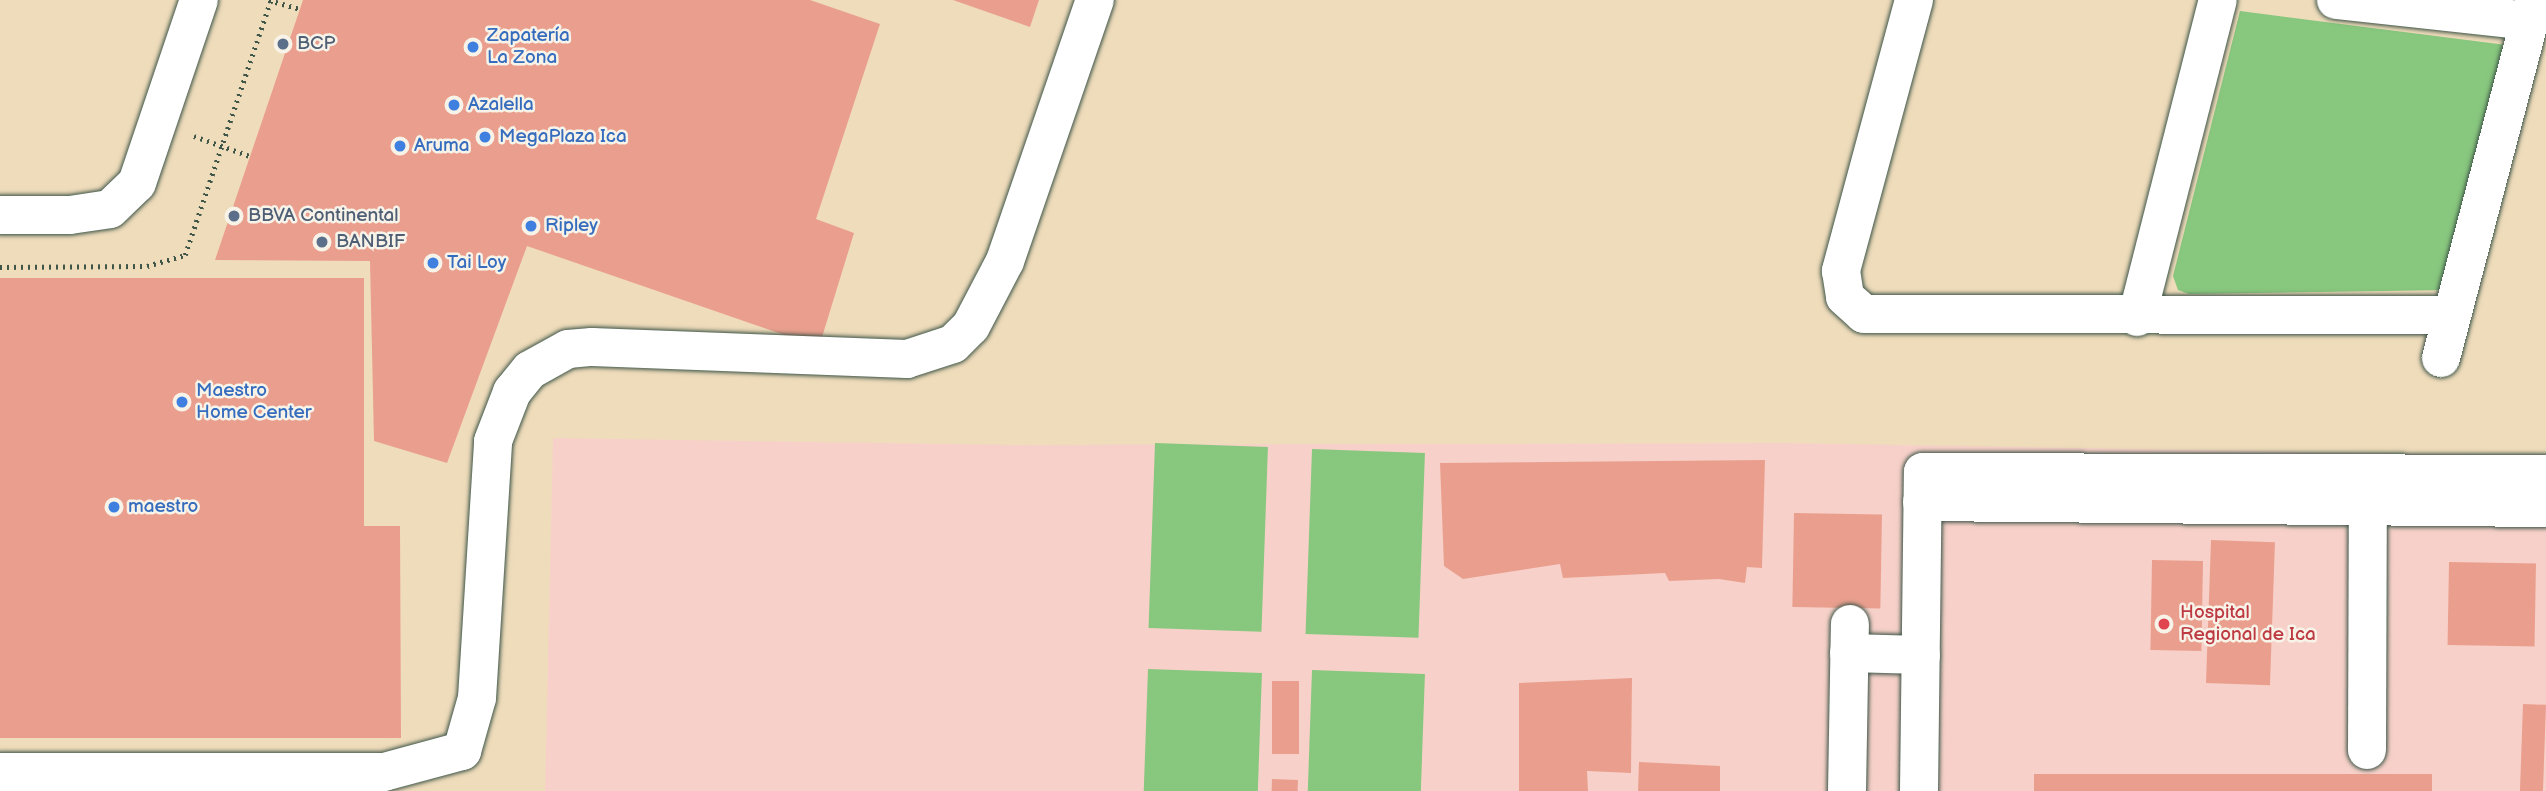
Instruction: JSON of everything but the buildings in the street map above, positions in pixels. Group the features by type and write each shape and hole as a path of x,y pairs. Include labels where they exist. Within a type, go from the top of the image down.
{"street":[{"path":"0,215 70,215 110,209 137,183 199,0"},
{"path":"0,772 384,772 462,751 477,698 493,441 512,392 530,370 547,357 580,348 907,359 953,344 977,317 1005,261 1095,0"},
{"path":"1914,0 1841,271 1845,297 1853,307 1877,318 2452,315"},
{"path":"2137,317 2218,0"},
{"path":"2336,0 2533,11 2441,358"},
{"path":"1919,791 1923,472 2546,474"},
{"path":"1922,502 2546,508"},
{"path":"2367,750 2368,506"},
{"path":"1847,791 1850,639 1921,655"}],"path":[{"path":"269,0 300,9"},
{"path":"157,123 250,156"}],"shaded area":[{"path":"553,438 1016,445 1785,443 2546,456 2546,791 545,791"}],"green space":[{"path":"2240,11 2514,46 2450,290 2189,294 2178,290 2173,276"},
{"path":"1155,443 1268,447 1261,632 1149,628"},
{"path":"1312,449 1425,453 1418,638 1306,634"},
{"path":"1148,669 1262,673 1258,791 1144,791"},
{"path":"1312,670 1425,674 1421,791 1308,791"}],"place":[{"name":"BCP","path":"283,44"},
{"name":"Zapatería La Zona","path":"473,47"},
{"name":"Azalella","path":"454,105"},
{"name":"MegaPlaza Ica","path":"485,137"},
{"name":"Aruma","path":"400,146"},
{"name":"BBVA Continental","path":"234,216"},
{"name":"Ripley","path":"531,226"},
{"name":"BANBIF","path":"322,242"},
{"name":"Tai Loy","path":"433,263"},
{"name":"Maestro Home Center","path":"182,402"},
{"name":"maestro","path":"114,507"},
{"name":"Hospital Regional de Ica","path":"2164,624"}]}
